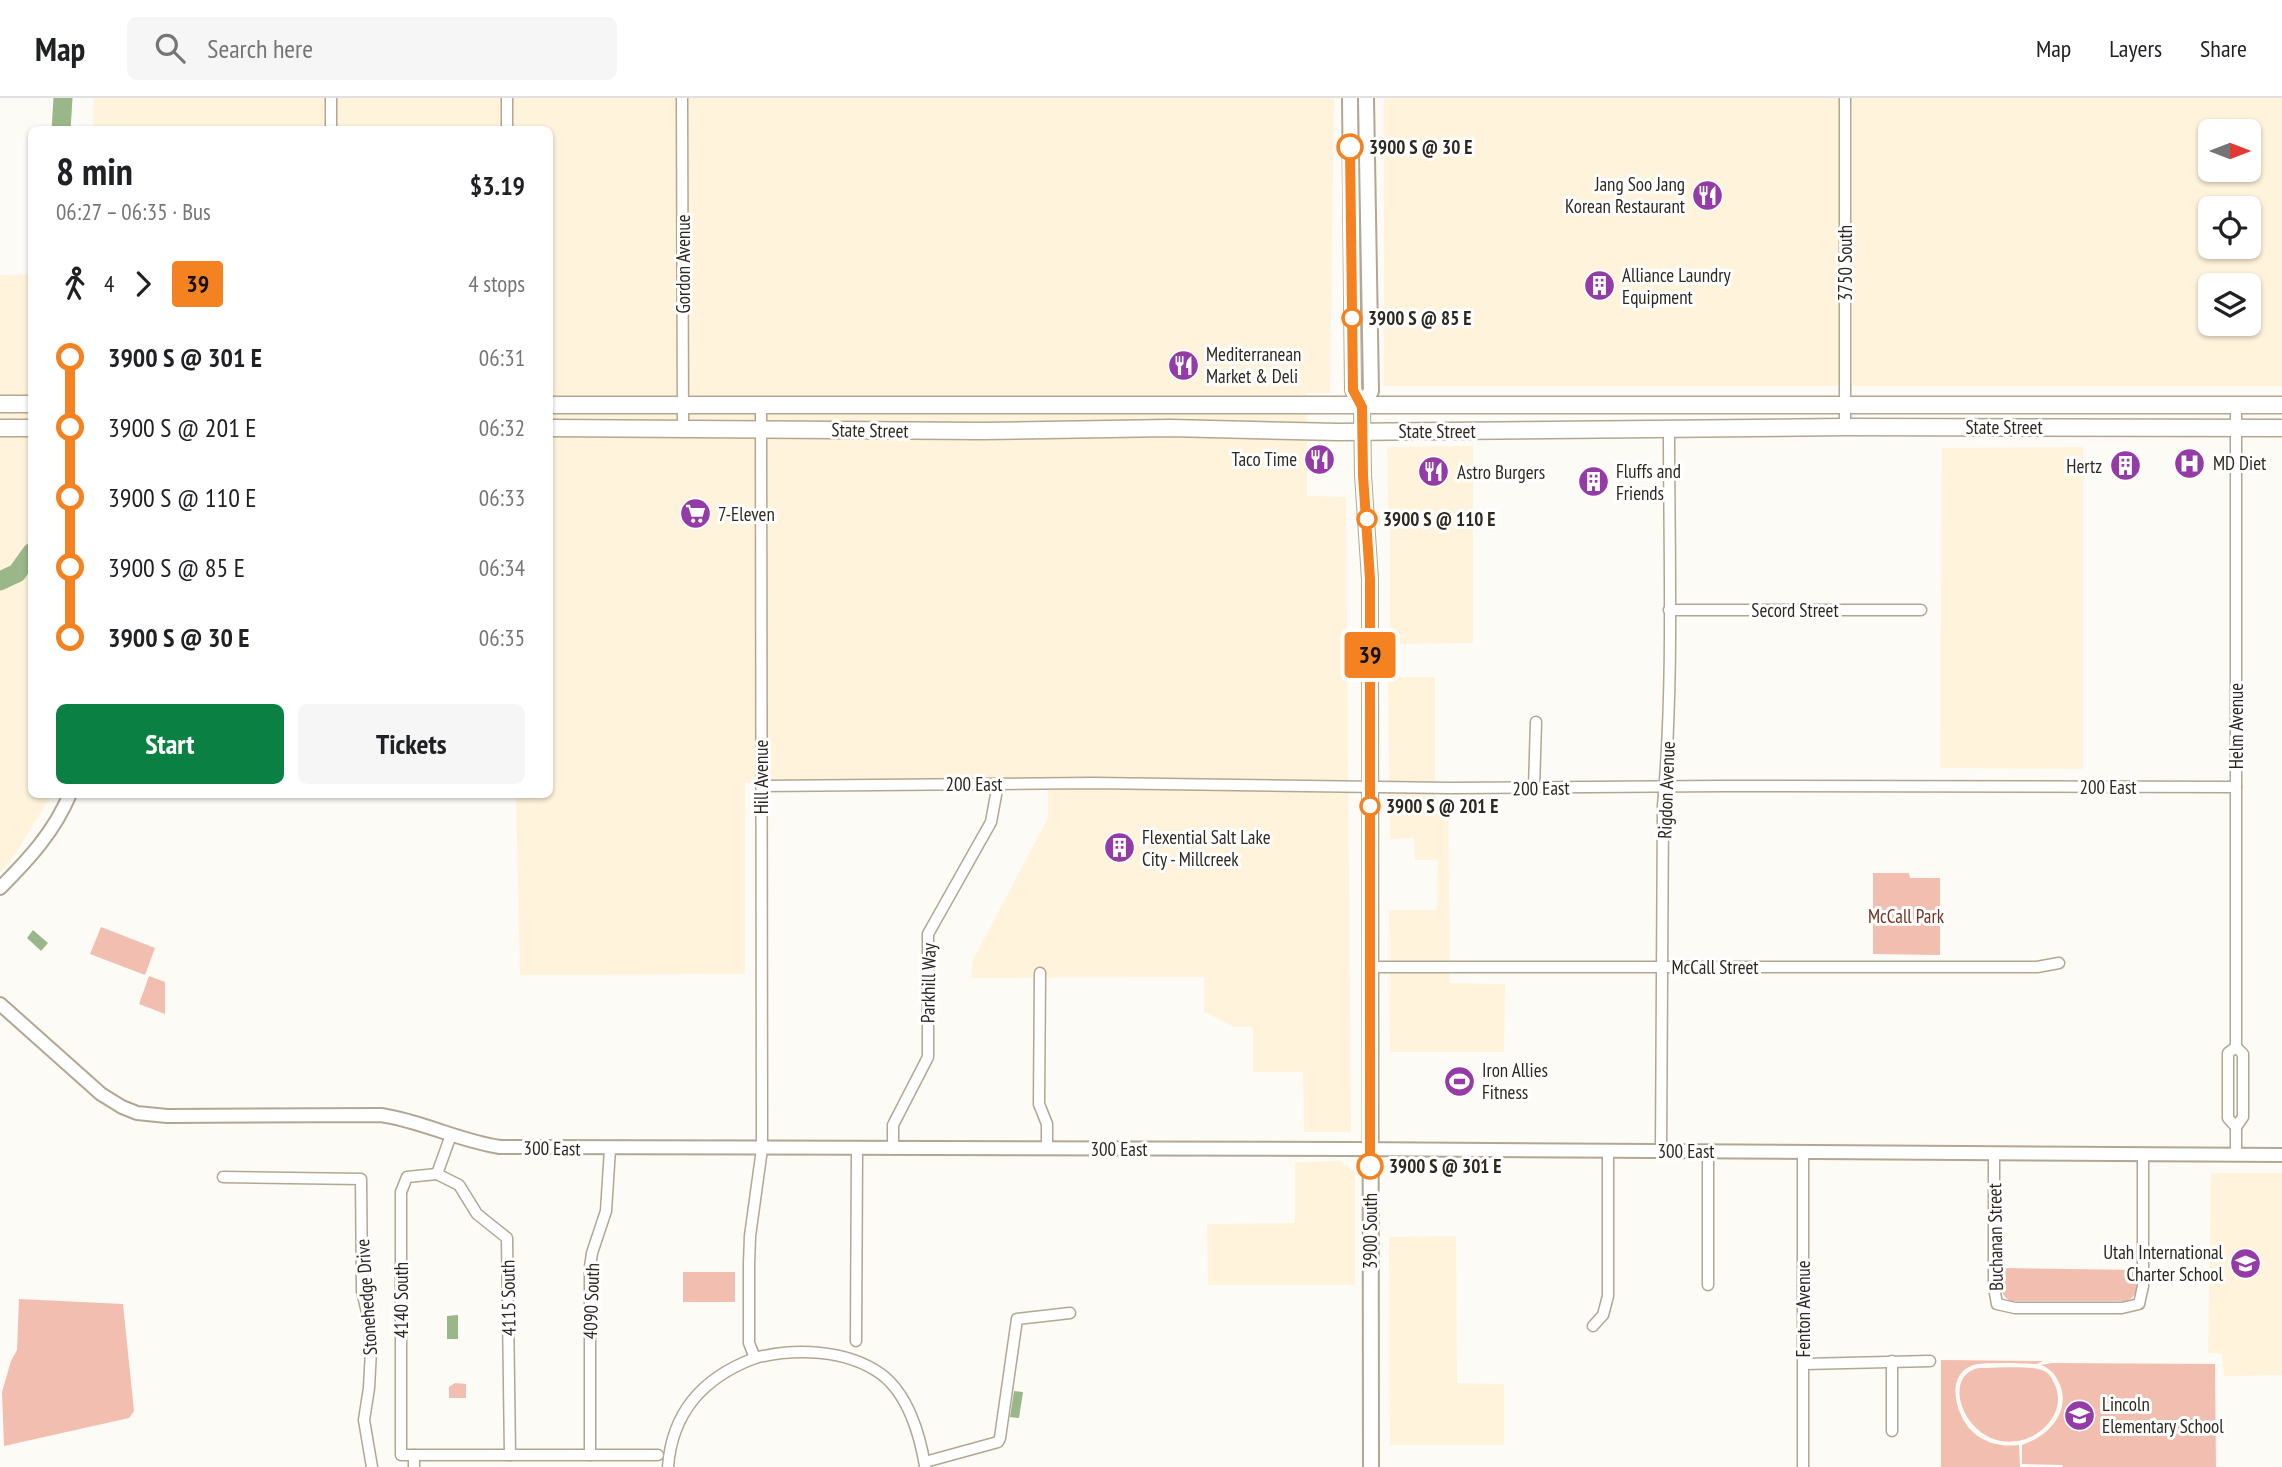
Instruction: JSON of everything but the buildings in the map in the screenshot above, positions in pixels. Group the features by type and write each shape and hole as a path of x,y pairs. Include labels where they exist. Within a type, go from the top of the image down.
{"main road":[{"name":"3900 South","path":"1350,98 1353,390 1362,407 1363,475 1370,579 1371,1467"},
{"name":"3900 South","path":"1362,407 1371,391 1366,98"},
{"path":"0,404 28,404"},
{"name":"State Street","path":"553,405 2282,405"},
{"name":"State Street","path":"553,428 995,431 1170,428 1363,432 1844,427 2282,428"},
{"path":"0,428 28,428"}],"street":[{"path":"331,98 331,126"},
{"path":"507,98 507,126"},
{"name":"Gordon Avenue","path":"682,98 683,429"},
{"name":"3750 South","path":"1844,427 1845,98"},
{"name":"Hill Avenue","path":"755,1357 749,1343 749,1264 750,1236 762,1149 761,405"},
{"name":"Helm Avenue","path":"2236,405 2236,1047 2244,1054 2243,1117 2236,1128 2236,1155"},
{"name":"Rigdon Avenue","path":"1661,1151 1669,430"},
{"name":"Secord Street","path":"1669,610 1921,610"},
{"path":"1534,788 1536,722"},
{"name":"200 East","path":"761,786 998,784 1534,788 2236,787"},
{"name":"Parkhill Way","path":"892,1149 893,1125 928,1057 928,934 991,822 998,784"},
{"path":"0,888 32,856 69,798"},
{"name":"McCall Street","path":"1370,967 2037,967 2059,963"},
{"path":"1040,973 1039,1104 1047,1124 1047,1149"},
{"name":"300 East","path":"0,1004 101,1094 137,1113 167,1116 381,1115 500,1147 2282,1155"},
{"name":"Helm Avenue","path":"2236,1047 2228,1053 2228,1118 2236,1128"},
{"path":"437,1174 451,1135"},
{"name":"4090 South","path":"590,1455 590,1267 606,1211 610,1149"},
{"path":"856,1341 857,1149"},
{"path":"1593,1325 1603,1315 1608,1296 1608,1150"},
{"path":"1708,1152 1708,1285"},
{"name":"Fenton Avenue","path":"1803,1152 1803,1467"},
{"name":"Buchanan Street","path":"1994,1153 1994,1287 1997,1304 2015,1308 2122,1308 2139,1304 2143,1286 2143,1154"},
{"name":"4140 South","path":"414,1455 401,1455 401,1192 407,1177 437,1174"},
{"name":"4115 South","path":"437,1174 459,1185 477,1214 507,1238 510,1455"},
{"name":"Stonehedge Drive","path":"223,1177 361,1179 362,1291 369,1321 371,1358 364,1420 372,1467"},
{"path":"668,1467 674,1435 686,1409 701,1389 722,1373 755,1357 772,1353 832,1355 852,1360 884,1376 902,1400 917,1428 925,1465 998,1442 1017,1319 1070,1313"},
{"path":"1892,1361 1892,1431"},
{"path":"1804,1364 1930,1361"},
{"path":"414,1467 414,1455 658,1455"}],"shaded area":[{"path":"94,98 1334,98 1330,393 1307,393 1307,496 1346,497 1351,1132 1304,1132 1303,1072 1253,1072 1253,1027 1234,1027 1204,1012 1204,977 971,978 973,960 1048,818 1048,780 745,783 745,974 520,975 516,798 553,798 553,126 93,126"},
{"path":"1384,98 2282,98 2282,386 1384,386"},
{"path":"28,274 28,798 50,798 10,862 0,872 0,275"},
{"path":"1473,446 1473,643 1390,644 1387,447"},
{"path":"2083,447 2083,769 1940,768 1942,448"},
{"path":"1388,677 1435,677 1435,800 1448,800 1450,983 1505,984 1504,1052 1390,1052 1389,910 1437,910 1438,860 1415,860 1414,838 1390,839"},
{"path":"33,930 48,943 41,951 27,938"},
{"path":"1341,1161 1355,1173 1355,1285 1208,1285 1207,1224 1295,1223 1295,1162"},
{"name":"Utah International Charter School","path":"2211,1173 2282,1173 2282,1375 2224,1376 2222,1354 2208,1353"},
{"path":"1456,1236 1457,1383 1504,1384 1504,1445 1390,1445 1389,1237"},
{"path":"458,1315 458,1339 447,1339 447,1316"},
{"path":"1014,1391 1023,1392 1019,1418 1010,1417"}],"green space":[{"name":"McCall Park","path":"1873,873 1909,873 1910,878 1940,878 1940,955 1873,954"},
{"path":"101,927 155,948 145,975 90,954"},
{"path":"149,976 165,982 165,1014 139,1004"},
{"path":"2001,1268 2136,1270 2136,1288 2133,1296 2126,1301 2010,1301 2002,1291"},
{"path":"683,1272 735,1272 735,1302 683,1302"},
{"path":"19,1299 123,1304 134,1411 129,1418 4,1446 2,1392 17,1350"},
{"path":"1941,1360 2043,1361 2037,1364 1977,1364 1963,1371 1956,1388 1958,1408 1967,1426 1989,1442 2006,1446 2019,1445 2020,1467 1941,1467"},
{"path":"2215,1364 2216,1467 2063,1467 2022,1464 2022,1445 2048,1430 2062,1405 2063,1395 2057,1378 2041,1365"},
{"path":"2023,1367 2039,1369 2049,1374 2057,1392 2058,1402 2052,1419 2039,1432 2022,1440 2003,1441 1987,1436 1974,1425 1960,1398 1960,1385 1967,1374 1979,1368"},
{"path":"455,1383 466,1384 466,1398 449,1398 449,1387"}],"waterway":[{"path":"61,126 63,98"},
{"path":"0,581 17,573 28,558"}],"bus line":[{"name":"39","path":"1350,147 1353,390 1362,407 1363,475 1370,558 1370,1166"}],"place":[{"name":"3900 S @ 30 E","path":"1350,147"},
{"name":"Jang Soo Jang Korean Restaurant","path":"1708,195"},
{"name":"Alliance Laundry Equipment","path":"1599,286"},
{"name":"3900 S @ 85 E","path":"1352,318"},
{"name":"Mediterranean Market & Deli","path":"1183,365"},
{"name":"Taco Time","path":"1320,459"},
{"name":"MD Diet","path":"2190,463"},
{"name":"Hertz","path":"2125,466"},
{"name":"Astro Burgers","path":"1434,472"},
{"name":"Fluffs and Friends","path":"1593,482"},
{"name":"7-Eleven","path":"695,514"},
{"name":"3900 S @ 110 E","path":"1367,519"},
{"name":"3900 S @ 201 E","path":"1370,806"},
{"name":"Flexential Salt Lake City - Millcreek","path":"1119,848"},
{"name":"Iron Allies Fitness","path":"1459,1081"},
{"name":"3900 S @ 301 E","path":"1370,1166"},
{"name":"Utah International Charter School","path":"2246,1263"},
{"name":"Lincoln Elementary School","path":"2079,1415"}]}
